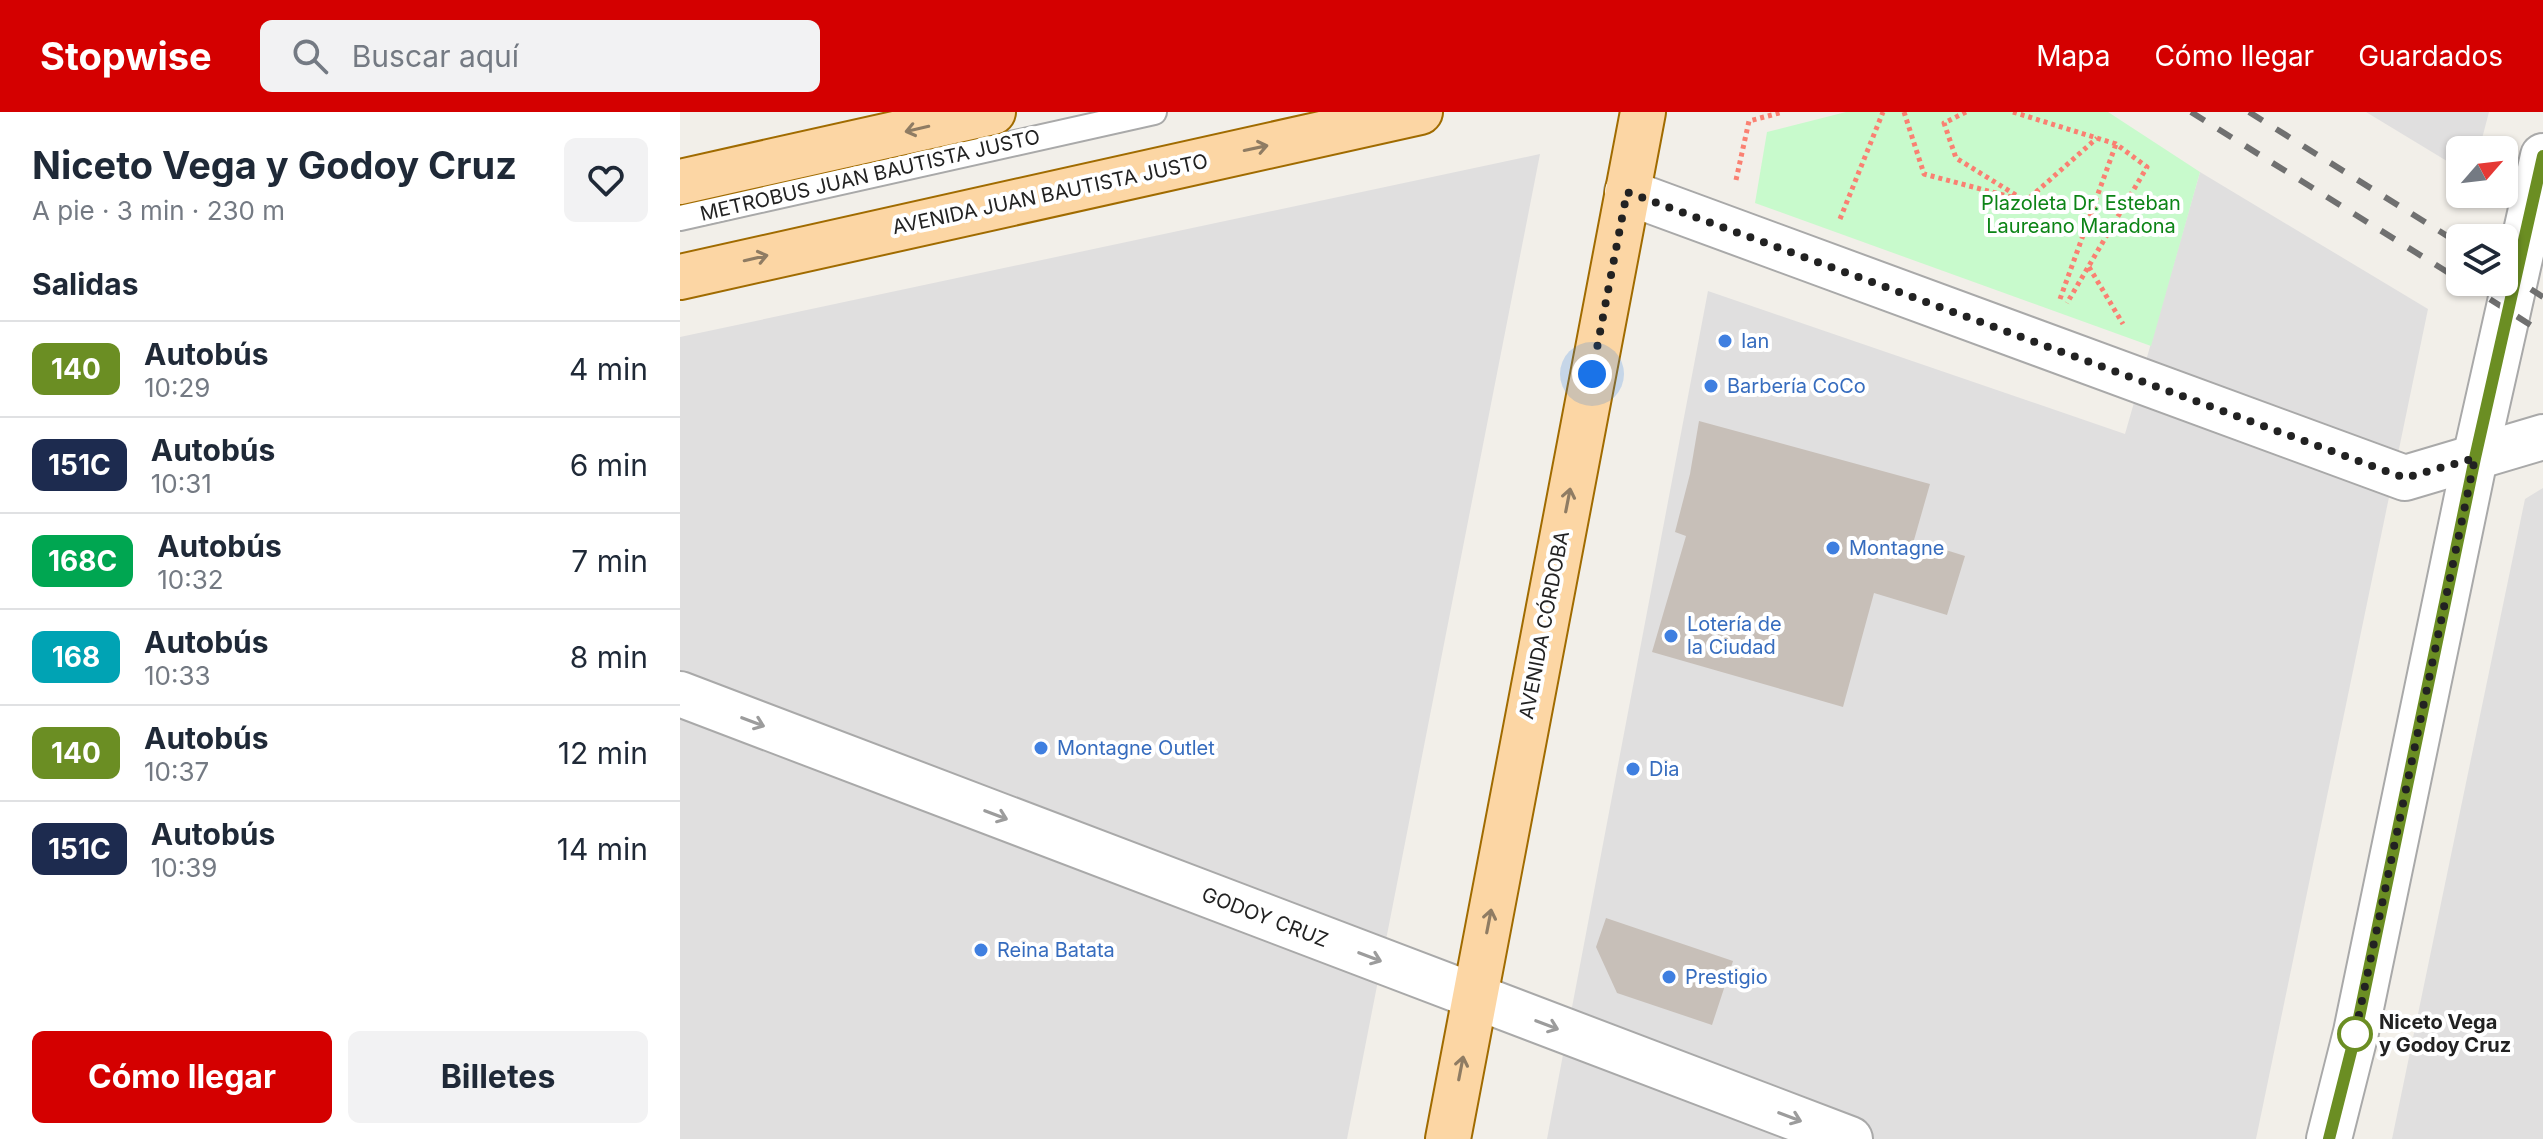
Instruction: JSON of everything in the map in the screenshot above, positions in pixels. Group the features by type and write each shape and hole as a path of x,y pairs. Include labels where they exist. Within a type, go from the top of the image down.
{"main road":[{"path":"680,182 993,112"},
{"name":"AVENIDA JUAN BAUTISTA JUSTO","path":"680,277 1420,112"},
{"name":"AVENIDA CÓRDOBA","path":"1448,1139 1643,112"}],"street":[{"path":"2329,1139 2356,1032 2475,458 2543,156"},
{"path":"1627,192 2405,478 2543,437"},
{"name":"GODOY CRUZ","path":"680,694 1850,1139"}],"lane":[{"name":"METROBUS JUAN BAUTISTA JUSTO","path":"680,218 1154,112"}],"path":[{"path":"1725,228 1749,121 1783,112"},
{"path":"1822,264 1883,112"},
{"path":"1904,112 1924,174 2026,201"},
{"path":"1966,112 1944,123 1956,158 2026,201"},
{"path":"2013,112 2116,144 2147,167 2043,345"},
{"path":"2026,201 2097,138"},
{"path":"2043,345 2116,144"}],"shaded area":[{"path":"2366,112 2489,112 2483,136 2446,136 2446,161"},
{"path":"1540,154 1347,1139 680,1139 680,337"},
{"path":"2200,172 2428,309 2256,1139 1547,1139 1708,291 2125,434"},
{"path":"2543,488 2543,1139 2392,1139 2525,499"}],"green space":[{"name":"Plazoleta Dr. Esteban Laureano Maradona","path":"1846,112 2108,112 2200,172 2151,346 1755,203 1767,132"}],"building":[{"path":"1699,421 1930,484 1914,540 1965,556 1947,615 1874,593 1843,707 1652,652 1686,536 1675,532 1690,474"},
{"name":"Prestigio","path":"1606,918 1733,961 1712,1025 1617,993 1596,947"}],"railway":[{"path":"2191,112 2446,271"},
{"path":"2249,112 2446,235"},
{"path":"2518,281 2543,297"},
{"path":"2485,296 2543,333"}],"bus line":[{"name":"140","path":"2329,1139 2356,1032 2475,458 2543,156"}],"place":[{"name":"Ian","path":"1725,341"},
{"name":"Barbería CoCo","path":"1711,386"},
{"name":"Montagne","path":"1833,548"},
{"name":"Lotería de la Ciudad","path":"1671,636"},
{"name":"Montagne Outlet","path":"1041,748"},
{"name":"Dia","path":"1633,769"},
{"name":"Reina Batata","path":"981,950"},
{"name":"Prestigio","path":"1669,977"},
{"name":"Niceto Vega y Godoy Cruz","path":"2355,1034"}],"route":[{"path":"1592,374 1627,192 2405,478 2475,458 2355,1034"}]}
